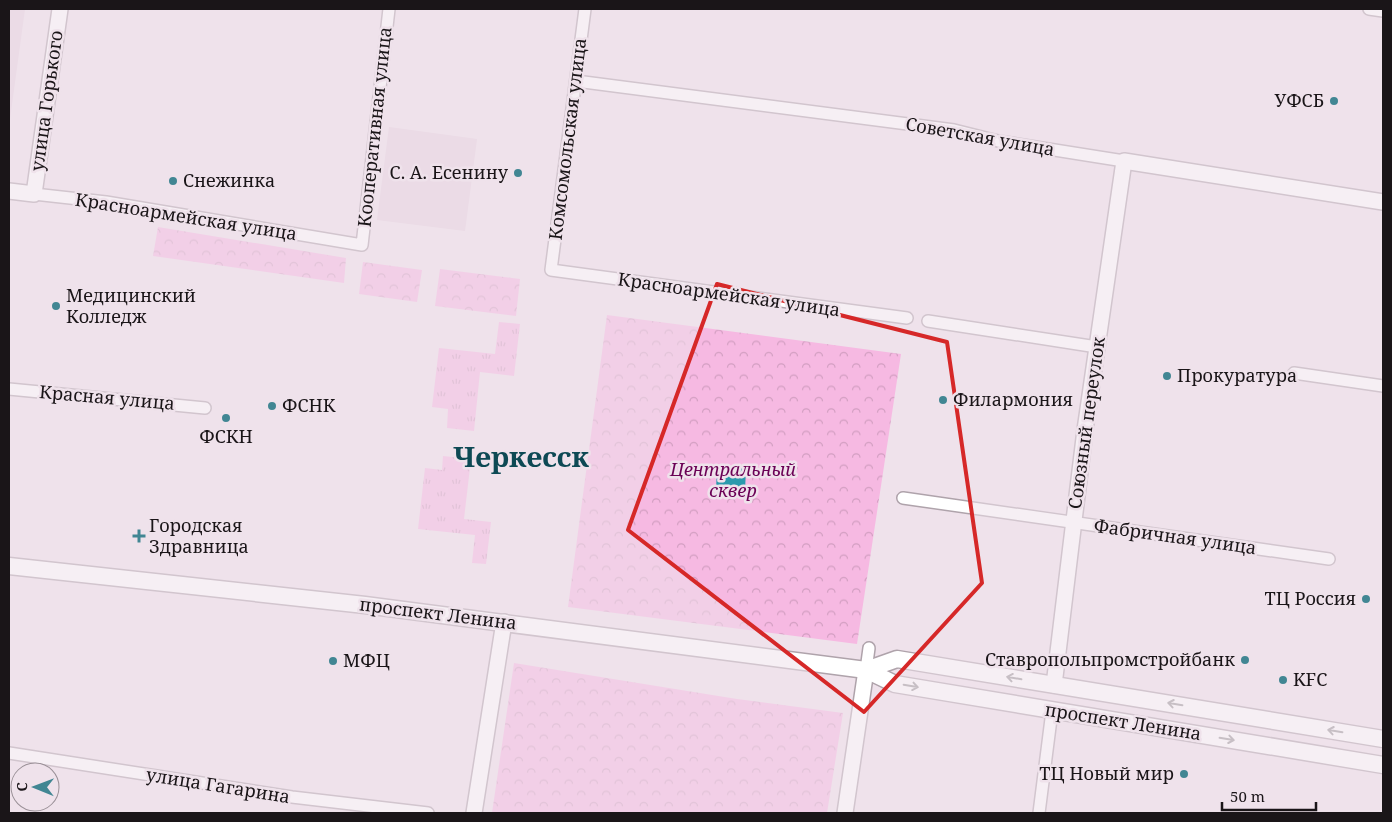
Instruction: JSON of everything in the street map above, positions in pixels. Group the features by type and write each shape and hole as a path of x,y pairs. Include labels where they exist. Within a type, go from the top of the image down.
{"main road":[{"name":"проспект Ленина","path":"9,566 504,622 866,670 895,684 1383,765"},
{"name":"проспект Ленина","path":"866,670 897,659 1383,739"}],"street":[{"name":"улица Горького","path":"34,194 60,9"},
{"name":"Кооперативная улица","path":"362,245 389,9"},
{"name":"Комсомольская улица","path":"552,270 585,9"},
{"path":"1368,9 1383,11"},
{"name":"Советская улица","path":"576,81 954,130 998,141 1383,202"},
{"name":"Союзный переулок","path":"1054,685 1073,523 1124,161"},
{"name":"Красноармейская улица","path":"9,191 106,202 362,245"},
{"name":"Красноармейская улица","path":"552,270 907,318"},
{"path":"928,321 1097,347"},
{"path":"1294,373 1383,386"},
{"name":"Красная улица","path":"9,389 205,408"},
{"name":"Фабричная улица","path":"903,498 1329,559"},
{"path":"474,813 504,622"},
{"path":"845,813 869,648"},
{"path":"1039,813 1052,710"},
{"name":"улица Гагарина","path":"9,753 302,798 428,813"}],"highlighted area":[{"path":"717,284 947,342 982,583 864,712 628,530"}],"shaded area":[{"path":"9,9 25,9 9,126"},
{"path":"389,127 477,139 465,231 377,220"}],"green space":[{"path":"158,227 346,258 344,283 153,256"},
{"path":"363,262 422,270 417,302 359,294"},
{"path":"440,269 520,279 516,316 435,306"},
{"name":"Центральный сквер","path":"607,315 901,354 857,644 568,607"},
{"path":"499,322 520,324 514,376 480,372 474,431 447,428 448,409 432,407 439,348 495,354"},
{"path":"443,456 471,459 464,519 491,522 486,564 472,563 475,535 418,529 425,468 442,470"},
{"path":"514,663 737,699 843,713 827,813 492,813"}],"water":[{"path":"717,467 746,468 745,491 716,490"}],"place":[{"name":"УФСБ","path":"1334,101"},
{"name":"С. А. Есенину","path":"518,173"},
{"name":"Снежинка","path":"173,181"},
{"name":"Медицинский Колледж","path":"56,306"},
{"name":"Прокуратура","path":"1167,376"},
{"name":"Филармония","path":"943,400"},
{"name":"ФСНК","path":"272,406"},
{"name":"ФСКН","path":"226,418"},
{"name":"Городская Здравница","path":"139,536"},
{"name":"ТЦ Россия","path":"1366,599"},
{"name":"Ставропольпромстройбанк","path":"1245,660"},
{"name":"МФЦ","path":"333,661"},
{"name":"KFC","path":"1283,680"},
{"name":"ТЦ Новый мир","path":"1184,774"}],"district":[{"name":"Черкесск","path":"521,457"}]}
